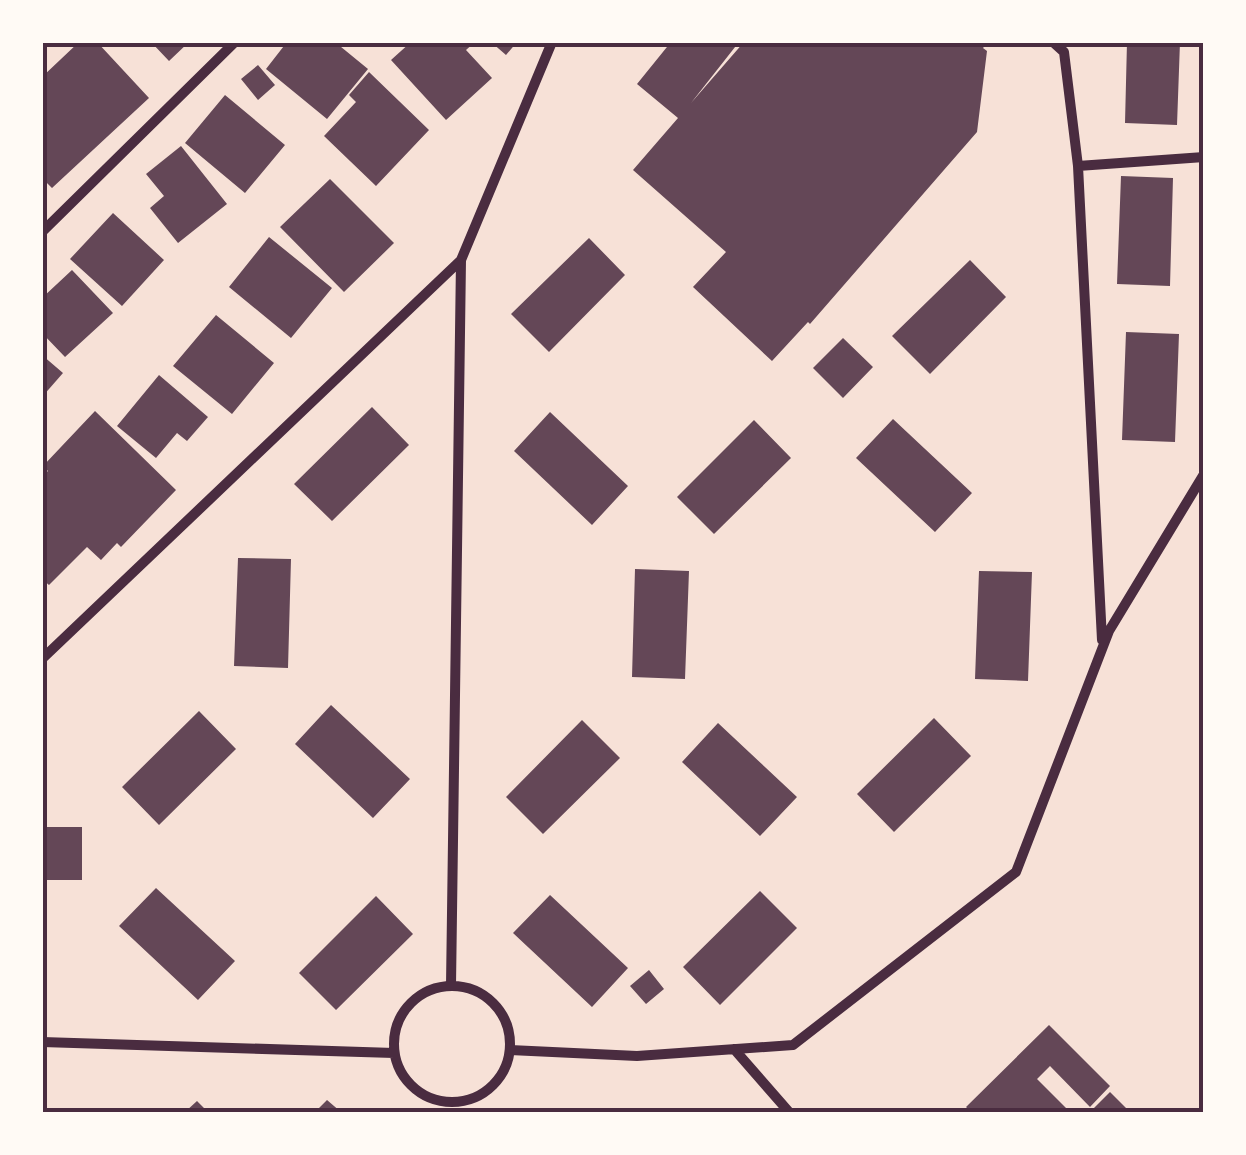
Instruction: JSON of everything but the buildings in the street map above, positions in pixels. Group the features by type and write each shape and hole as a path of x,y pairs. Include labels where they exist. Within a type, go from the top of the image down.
{"street":[{"path":"42,232 235,42"},
{"path":"451,986 462,260 552,42"},
{"path":"1053,42 1064,52 1078,166 1102,646"},
{"path":"1064,52 1073,42"},
{"path":"1078,166 1204,157"},
{"path":"42,659 462,260"},
{"path":"510,1050 637,1056 793,1045 1016,872 1102,646 1204,474"},
{"path":"451,986 470,989 488,998 502,1012 509,1030 510,1050 505,1070 494,1086 461,1107 425,1096 410,1085 394,1053 395,1034 402,1016 423,995 451,986"},
{"path":"42,1042 394,1053"},
{"path":"734,1050 789,1112"}]}
